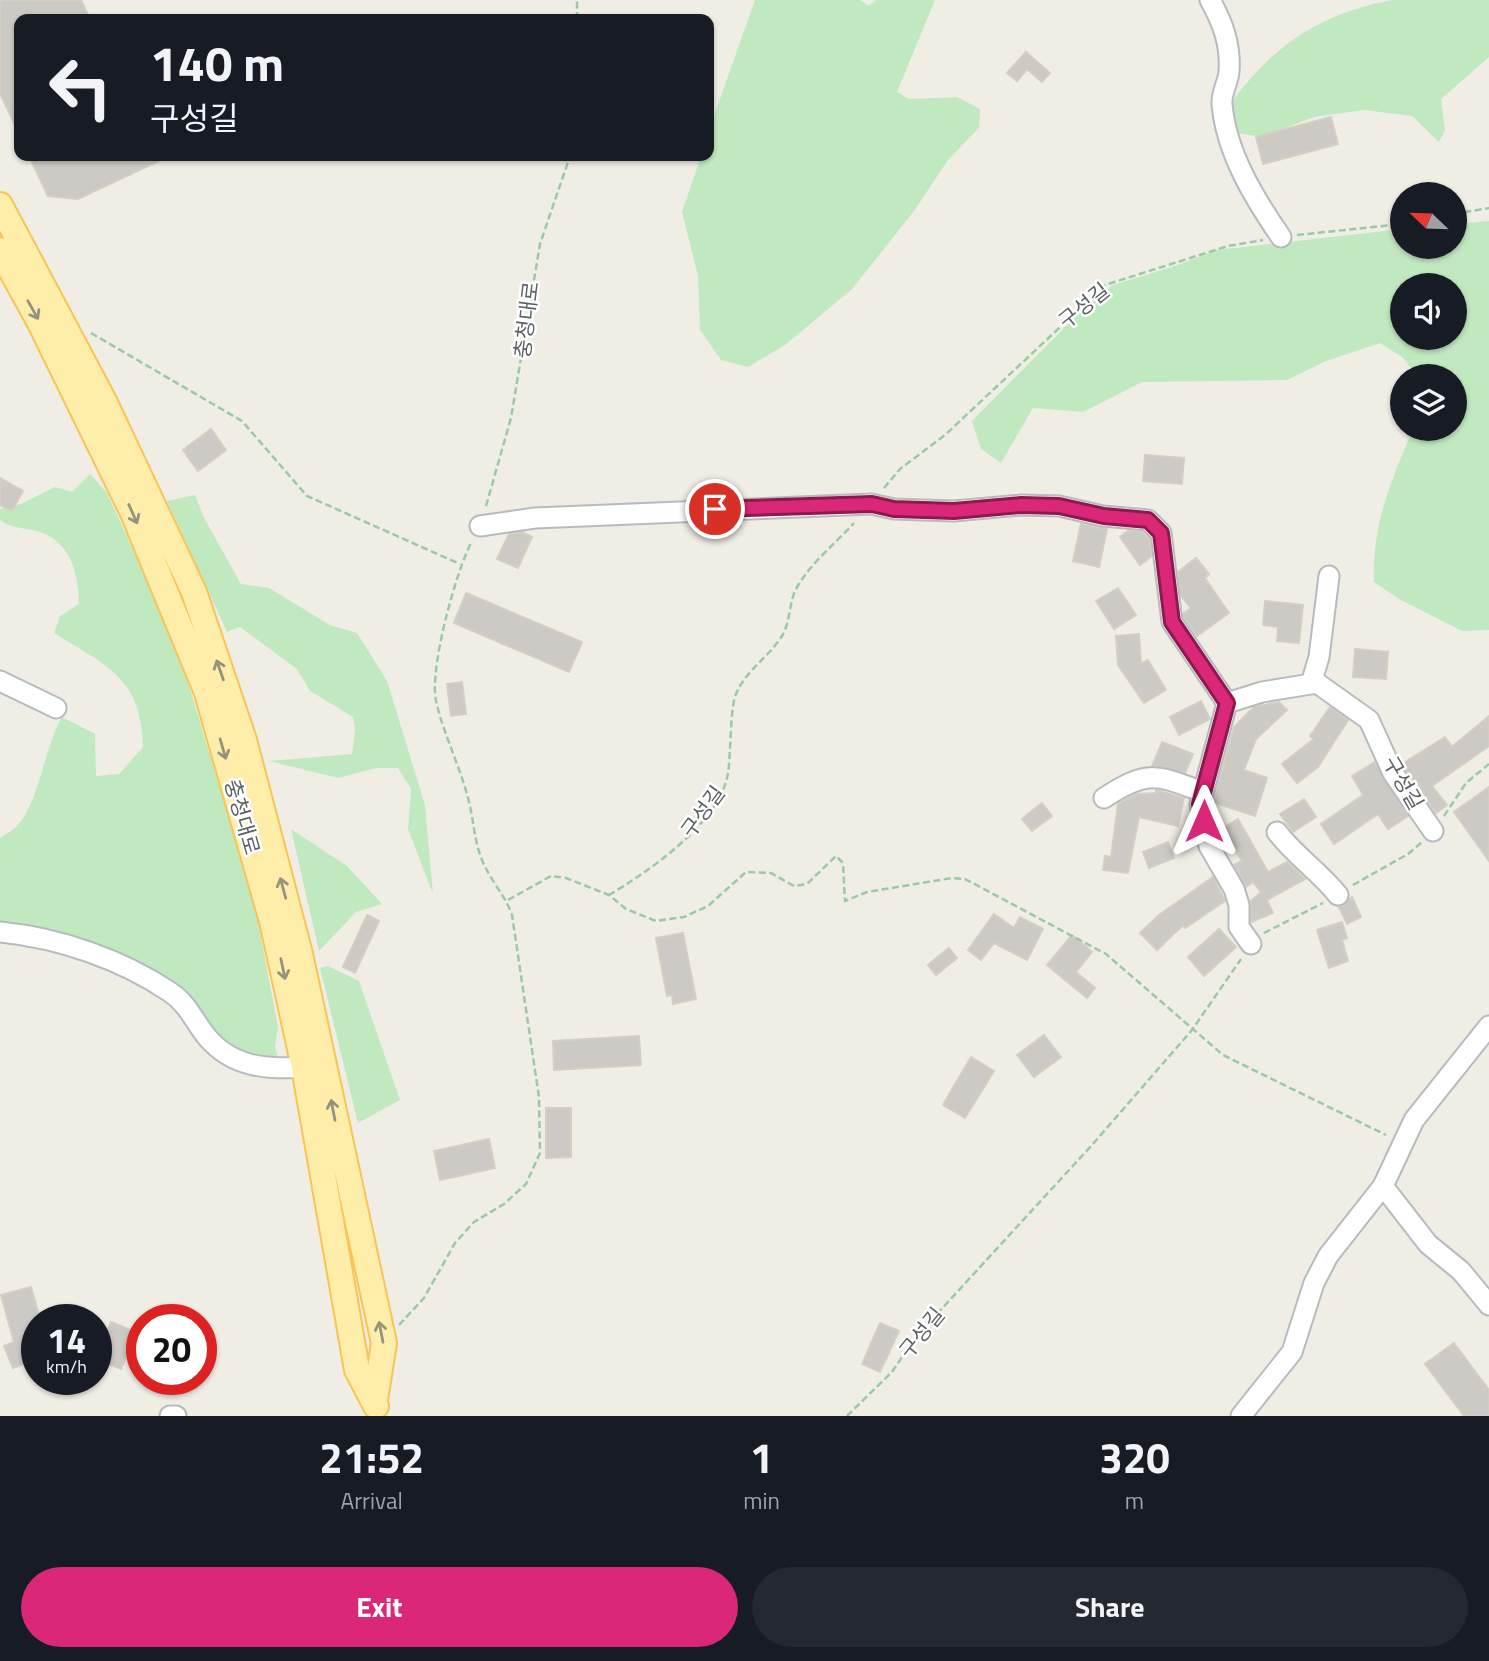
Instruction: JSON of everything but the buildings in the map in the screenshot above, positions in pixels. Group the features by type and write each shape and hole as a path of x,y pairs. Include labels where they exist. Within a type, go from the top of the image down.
{"main road":[{"name":"충청대로","path":"0,205 60,314 194,592 244,740 300,954 384,1343 376,1408"},
{"name":"충청대로","path":"3,261 40,323 133,513 207,693 272,921 304,1067 356,1370 376,1408"}],"street":[{"path":"1210,0 1222,20 1229,47 1229,74 1222,99 1223,114 1252,193 1281,237"},
{"path":"480,526 535,518 872,504 894,509 954,511 1021,505 1059,506 1104,516 1148,520 1161,533 1172,622 1227,703 1200,804 1209,846 1234,889 1239,905 1239,927 1251,944"},
{"path":"1227,703 1262,692 1311,684 1319,657 1329,576"},
{"path":"0,681 56,708"},
{"name":"구성길","path":"1311,684 1317,683 1369,720 1393,773 1433,831"},
{"path":"1104,798 1127,782 1157,775 1203,792"},
{"path":"1277,832 1290,849 1323,876 1338,895"},
{"path":"0,932 49,940 124,967 170,992 186,1005 216,1045 226,1054 248,1064 264,1069 304,1067"},
{"path":"1241,1416 1282,1368 1292,1352 1314,1283 1328,1256 1383,1186 1414,1120 1489,1027"},
{"path":"1383,1186 1428,1244 1461,1271 1489,1306"},
{"path":"170,1416 176,1416"}],"path":[{"name":"충청대로","path":"384,1343 424,1298 455,1243 474,1222 504,1204 526,1184 540,1153 539,1097 532,1064 516,940 507,901 482,861 472,830 469,802 435,698 436,672 460,564 480,526 514,408 540,244 568,161"},
{"path":"1467,212 1489,208"},
{"name":"구성길","path":"609,895 644,874 693,831 714,803 728,777 734,696 750,670 768,655 783,634 795,591 809,572 872,504 900,469 945,435 1105,285 1228,246 1281,237 1390,225"},
{"path":"60,314 242,421 307,496 355,520 460,564"},
{"name":"구성길","path":"846,1416 892,1371 914,1339 1092,1145 1192,1030 1251,944 1260,935 1338,895 1408,854 1433,831 1466,783 1489,764"},
{"path":"507,901 551,876 566,878 609,895 626,909 656,921 684,917 708,906 746,872 771,873 794,886 807,884 836,856 843,863 845,901 867,892 965,879 1106,954 1223,1055 1402,1142"}],"green space":[{"path":"755,0 860,0 869,6 876,0 935,0 897,92 909,99 957,97 980,109 979,128 948,160 914,211 852,289 785,345 748,367 721,360 700,330 698,276 682,212 699,161 714,161 714,116"},
{"path":"1392,0 1489,0 1489,57 1441,99 1445,130 1439,142 1412,116 1364,110 1314,117 1262,137 1237,133 1228,107 1245,85 1280,50 1319,24 1341,14"},
{"path":"1489,221 1489,630 1462,631 1399,599 1374,582 1376,541 1384,503 1408,441 1467,441 1467,364 1408,364 1391,350 1467,350 1467,273 1390,273 1390,349 1380,343 1326,361 1287,380 1142,382 1083,412 1033,408 1001,463 981,449 972,421 1086,306 1113,285 1216,250 1390,230 1390,259 1467,259 1467,223"},
{"path":"90,474 107,493 160,608 190,689 255,905 278,1027 275,1046 279,1062 230,1050 179,992 0,927 0,838 16,827 32,802 62,717 95,734 96,776 119,774 143,747 141,724 128,689 105,665 54,633 60,616 79,604 75,572 67,554 61,545 43,533 0,520 0,509 21,504 55,487 72,492"},
{"path":"195,495 204,518 241,584 269,588 330,625 357,633 387,681 425,805 433,894 408,829 411,789 398,768 376,768 338,778 269,761 352,754 355,730 353,717 310,691 297,669 240,627 227,632 167,501"},
{"path":"291,829 347,866 382,904 356,912 319,951"},
{"path":"328,966 359,981 400,1100 358,1123 320,968"}],"route":[{"path":"715,509 872,504 894,509 954,511 1021,505 1059,506 1104,516 1148,520 1161,533 1172,622 1191,654 1227,703 1200,804 1204,821"}]}
